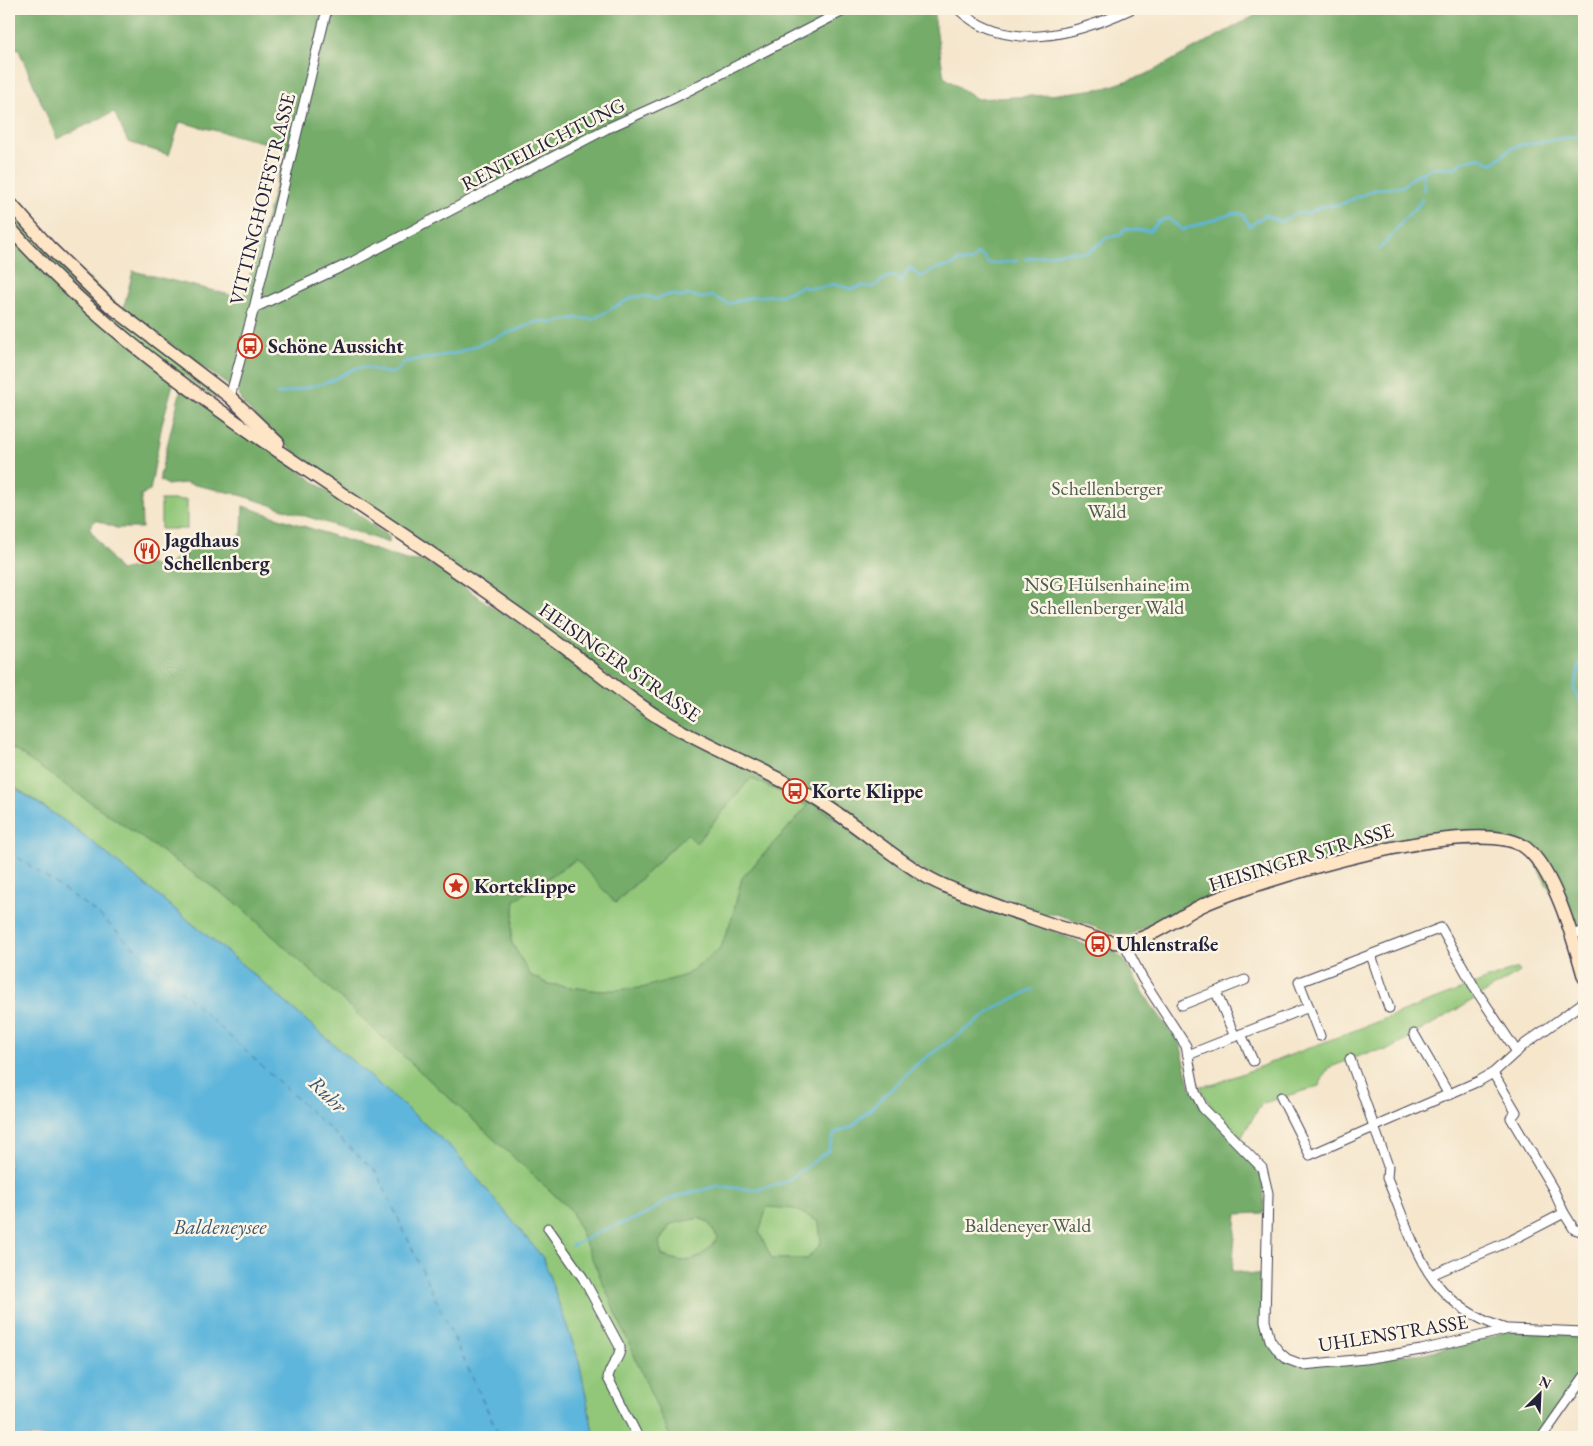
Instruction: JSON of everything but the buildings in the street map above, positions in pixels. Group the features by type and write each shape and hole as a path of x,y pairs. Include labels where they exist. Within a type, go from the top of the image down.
{"main road":[{"name":"HEISINGER STRASSE","path":"9,202 49,247 109,304 230,397 304,468"},
{"name":"HEISINGER STRASSE","path":"9,227 49,271 84,305 143,353 304,468 492,596 666,722 814,798 900,860 933,880 1070,931 1124,943 1140,938 1204,905 1237,892 1323,865 1415,843 1500,837 1522,845 1534,856 1554,889 1578,933 1584,977"},
{"path":"222,410 230,397"}],"street":[{"name":"VITTINGHOFFSTRASSE","path":"230,397 254,308 327,9"},
{"name":"RENTEILICHTUNG","path":"254,308 346,265 606,129 672,99 847,9"},
{"path":"958,9 978,24 997,32 1037,37 1067,32 1131,9"},
{"path":"1320,1036 1299,982 1441,928 1476,990 1517,1052"},
{"name":"UHLENSTRASSE","path":"1124,943 1142,978 1181,1036 1188,1055 1195,1092 1203,1108 1250,1155 1265,1174 1268,1193 1265,1321 1270,1340 1279,1352 1296,1363 1304,1365 1421,1350 1506,1329 1524,1328 1584,1332"},
{"path":"1371,955 1388,1008"},
{"path":"1182,1006 1245,980"},
{"path":"1216,992 1253,1061"},
{"path":"1281,1097 1310,1155 1449,1095 1493,1073 1524,1044 1584,1002"},
{"path":"1188,1055 1309,1008"},
{"path":"1414,1034 1449,1095"},
{"path":"1350,1059 1373,1129 1388,1166 1388,1178 1415,1246 1430,1275 1447,1296 1460,1308 1482,1321 1506,1329"},
{"path":"1493,1073 1516,1112 1511,1118 1553,1189 1564,1213 1574,1229 1584,1232"},
{"path":"1430,1275 1512,1240 1564,1213"},
{"path":"548,1228 583,1278 618,1342 620,1351 608,1372 608,1378 638,1437"},
{"path":"1542,1437 1584,1377"}],"green space":[{"name":"Schellenberger Wald","path":"9,9 933,9 944,77 977,99 1050,95 1105,88 1147,74 1267,9 1584,9 1584,930 1573,934 1526,846 1419,840 1207,898 1129,935 1112,933 1056,914 1038,915 935,878 664,715 303,460 249,410 241,401 239,393 123,310 133,271 243,298 287,148 180,122 169,155 128,142 114,112 57,139 18,48 9,51"},
{"path":"9,207 217,394 217,400 91,306 9,221"},
{"name":"Baldeneyer Wald","path":"9,232 172,379 173,384 162,424 150,491 141,495 142,528 116,528 96,520 89,528 120,571 139,567 139,565 172,564 172,561 199,547 231,543 242,533 243,506 406,560 422,561 436,567 501,613 511,617 646,714 814,804 898,864 1083,944 1115,951 1123,959 1150,1003 1180,1043 1191,1089 1258,1170 1264,1182 1264,1213 1237,1214 1232,1271 1262,1275 1266,1332 1295,1365 1424,1353 1477,1341 1507,1331 1584,1334 1584,1375 1541,1437 670,1437 571,1210 239,905 9,746","holes":["751,778 808,806 742,878 732,918 721,947 686,975 642,988 600,991 548,984 530,975 511,941 515,900 576,859 615,903 687,834 696,843","767,1207 795,1209 819,1222 821,1244 807,1259 772,1259 759,1232","699,1218 708,1222 718,1238 705,1252 693,1259 687,1261 672,1259 662,1256 659,1242 671,1224"]},
{"path":"181,389 289,463 389,537 389,543 237,494 186,483 167,485 160,480"},
{"path":"161,500 187,500 187,529 161,529"},
{"path":"9,746 239,905 571,1210 670,1437 594,1437 579,1361 543,1258 454,1150 237,960 76,829 9,783"},
{"path":"751,778 808,806 742,878 732,918 721,947 686,975 642,988 600,991 548,984 530,975 511,941 515,900 577,859 616,903 687,834 696,843"},
{"path":"1517,968 1520,972 1388,1050 1370,1052 1328,1068 1319,1086 1261,1104 1241,1138 1217,1115 1200,1086 1215,1084"},
{"path":"767,1206 795,1209 819,1222 821,1244 807,1259 772,1259 759,1232"},
{"path":"698,1218 708,1222 718,1238 711,1246 699,1256 687,1261 662,1255 659,1242 671,1224"}],"water":[{"name":"Baldeneysee","path":"9,784 76,829 237,960 454,1150 543,1258 579,1361 594,1437 9,1437"}],"waterway":[{"path":"1025,259 1072,251 1087,253 1108,237 1121,235 1124,229 1150,231 1158,222 1168,218 1182,230 1234,213 1242,214 1250,226 1265,215 1280,222 1296,213 1309,213 1320,207 1341,204 1377,189 1401,187 1416,175 1436,167 1455,168 1464,161 1480,157 1490,163 1494,163 1510,149 1521,145 1584,135"},
{"path":"1423,172 1424,190"},
{"path":"1379,249 1422,199"},
{"path":"277,394 330,381 356,368 366,368 386,373 394,372 404,362 457,353 539,321 553,323 576,318 593,319 633,297 647,296 655,299 671,294 682,297 689,295 703,298 712,296 728,304 752,297 781,295 803,286 806,288 824,287 833,284 852,289 862,286 873,287 887,277 897,276 899,282 909,268 920,277 938,268 953,266 958,261 971,262 978,254 984,257 988,264 1017,261"},
{"path":"1581,705 1574,689 1580,663 1584,657"},
{"path":"572,1246 603,1230 643,1216 671,1198 717,1186 757,1190 786,1182 828,1151 835,1133 853,1126 917,1064 999,1006 1033,989"}],"ferry route":[{"path":"9,851 97,913 377,1173 500,1437"}],"place":[{"name":"Schöne Aussicht","path":"250,346"},
{"name":"Jagdhaus Schellenberg","path":"147,551"},
{"name":"Korte Klippe","path":"795,791"},
{"name":"Korteklippe","path":"456,886"},
{"name":"Uhlenstraße","path":"1098,944"}],"park label":[{"name":"NSG Hülsenhaine im Schellenberger Wald","path":"1107,596"}],"water label":[{"name":"Ruhr","path":"328,1094"}]}
